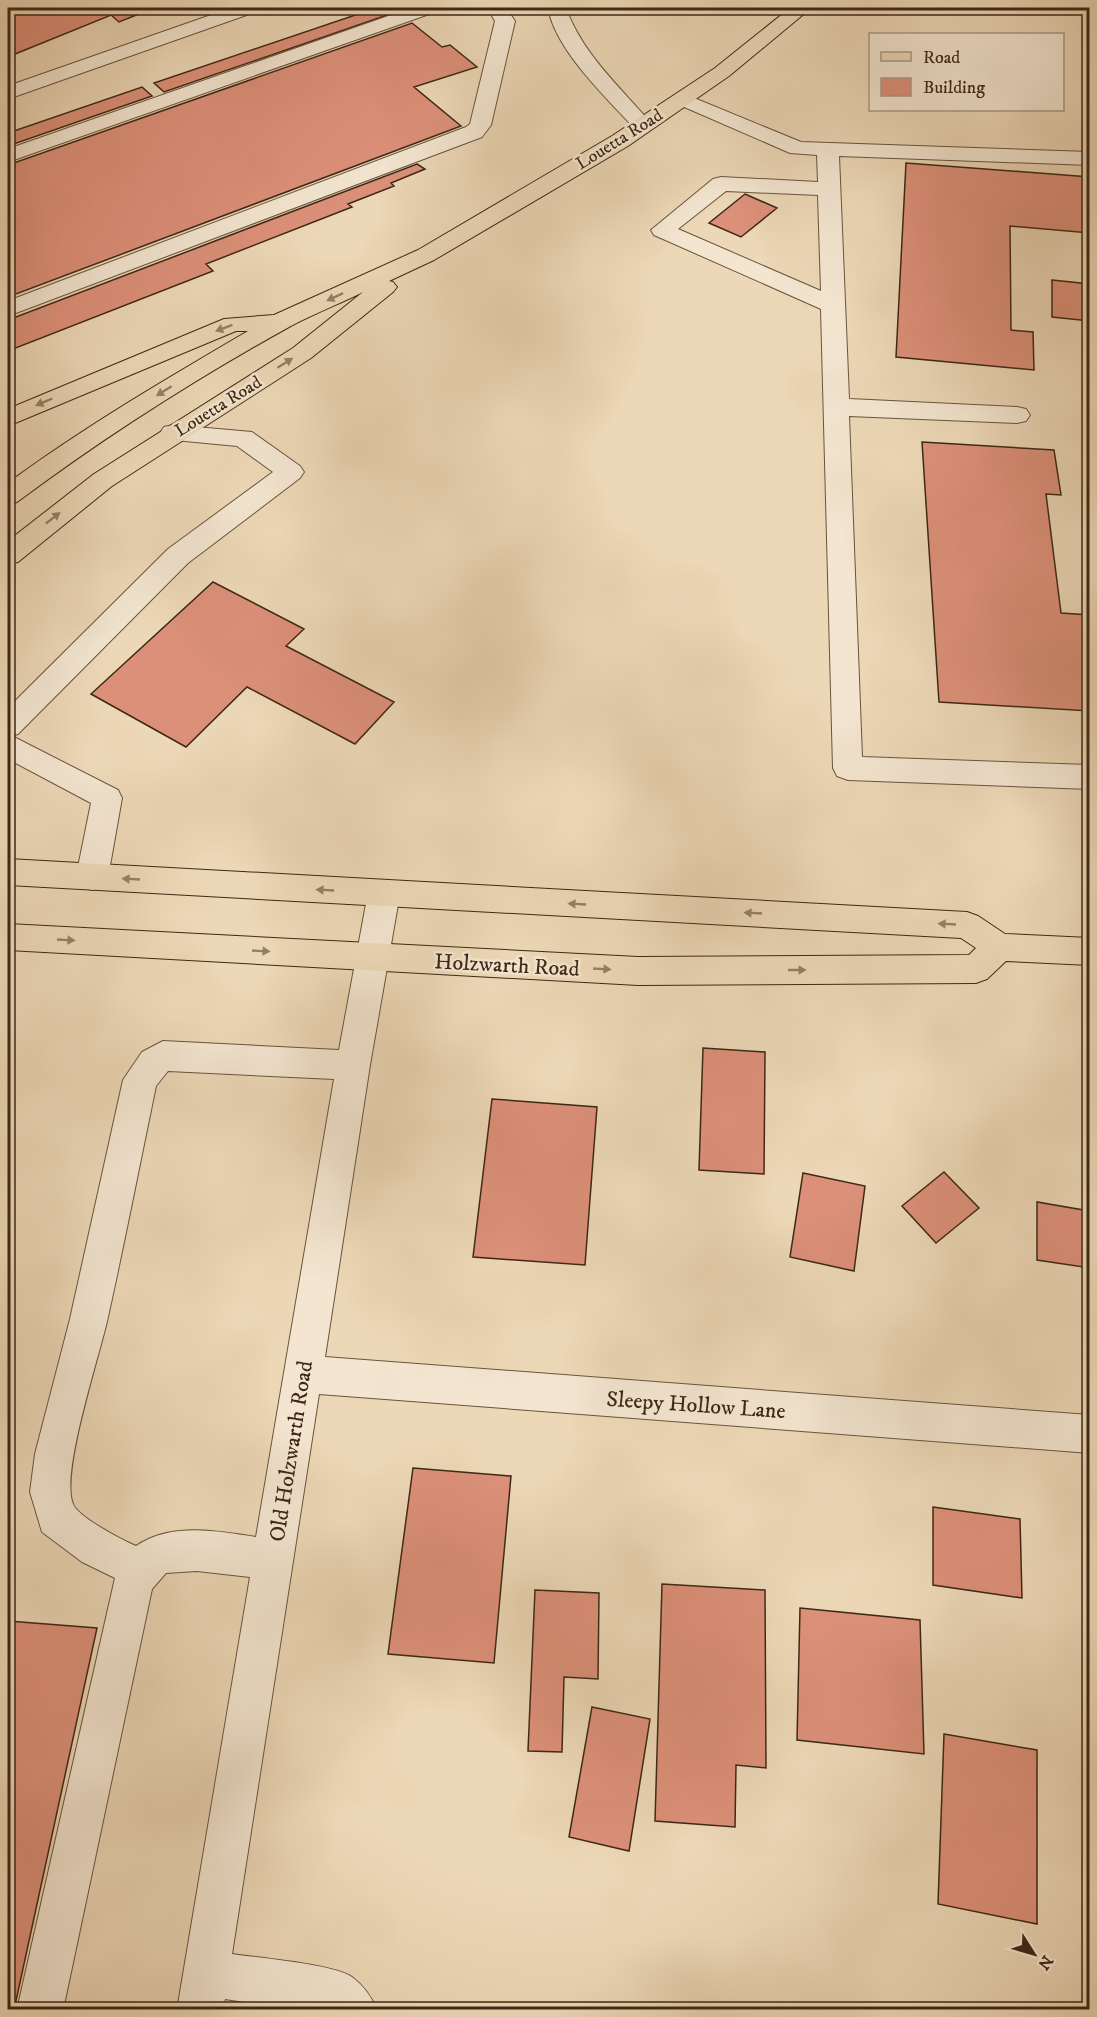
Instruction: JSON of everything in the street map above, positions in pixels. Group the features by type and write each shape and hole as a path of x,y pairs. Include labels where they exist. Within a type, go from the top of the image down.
{"main road":[{"name":"Louetta Road","path":"8,496 63,455 282,321 426,255 642,126 722,72 801,8"},
{"name":"Louetta Road","path":"8,555 103,480 173,433 302,353 426,255"},
{"path":"8,418 232,324 282,321"},
{"path":"8,872 967,925 999,947 1089,952"},
{"name":"Holzwarth Road","path":"8,940 638,971 976,969 999,947"}],"street":[{"path":"8,93 248,8"},
{"path":"8,156 428,8"},
{"path":"8,309 474,132 480,125 505,21 497,8"},
{"path":"557,8 564,29 581,54 642,126"},
{"path":"682,99 798,148 1089,159"},
{"path":"828,149 848,768 1089,777"},
{"path":"830,189 721,184 662,230 833,305"},
{"path":"232,396 243,438"},
{"path":"836,407 1017,415"},
{"path":"8,726 178,556 291,472 243,438 173,433"},
{"path":"8,746 107,798 92,877"},
{"name":"Old Holzwarth Road","path":"203,1991 353,1065 384,893"},
{"path":"140,1569 96,1548 56,1518 50,1492 54,1454 89,1319 140,1080 154,1062 163,1056 353,1065"},
{"name":"Sleepy Hollow Lane","path":"303,1374 1089,1434"},
{"path":"40,2010 134,1584 140,1569 157,1556 189,1550 273,1560"},
{"path":"203,1991 334,1992 354,2010"}],"building":[{"path":"8,8 154,8 119,22 111,15 10,56 8,54"},
{"path":"376,8 387,8 393,13 164,92 154,83"},
{"path":"412,23 442,47 450,45 477,67 414,87 461,126 8,297 8,165"},
{"path":"142,87 152,96 8,146 8,133"},
{"path":"906,163 1090,177 1090,233 1010,226 1011,330 1033,332 1034,370 896,357"},
{"path":"417,164 425,169 391,183 394,186 348,204 352,207 206,264 213,271 8,351 8,320"},
{"path":"745,194 777,208 741,237 709,223"},
{"path":"1052,280 1090,284 1090,321 1052,317"},
{"path":"922,442 1054,450 1061,495 1046,494 1061,613 1090,615 1090,711 939,702"},
{"path":"213,582 304,629 286,646 394,702 355,744 247,687 186,747 91,694"},
{"path":"703,1048 765,1052 764,1174 699,1170"},
{"path":"492,1099 597,1107 585,1265 473,1257"},
{"path":"944,1172 979,1208 936,1243 902,1206"},
{"path":"803,1173 865,1186 854,1271 790,1257"},
{"path":"1084,1193 1090,1194 1090,1268 1037,1260 1037,1202 1084,1210"},
{"path":"413,1468 511,1476 494,1663 388,1654"},
{"path":"933,1507 1020,1519 1022,1598 933,1585"},
{"path":"662,1584 765,1590 766,1768 736,1765 735,1827 655,1821"},
{"path":"535,1590 599,1593 598,1679 564,1677 562,1752 528,1751"},
{"path":"800,1608 920,1620 924,1754 797,1740"},
{"path":"8,1621 97,1628 14,2010 8,2010"},
{"path":"592,1707 650,1719 629,1851 569,1837"},
{"path":"944,1734 1037,1750 1037,1924 938,1904"}]}
